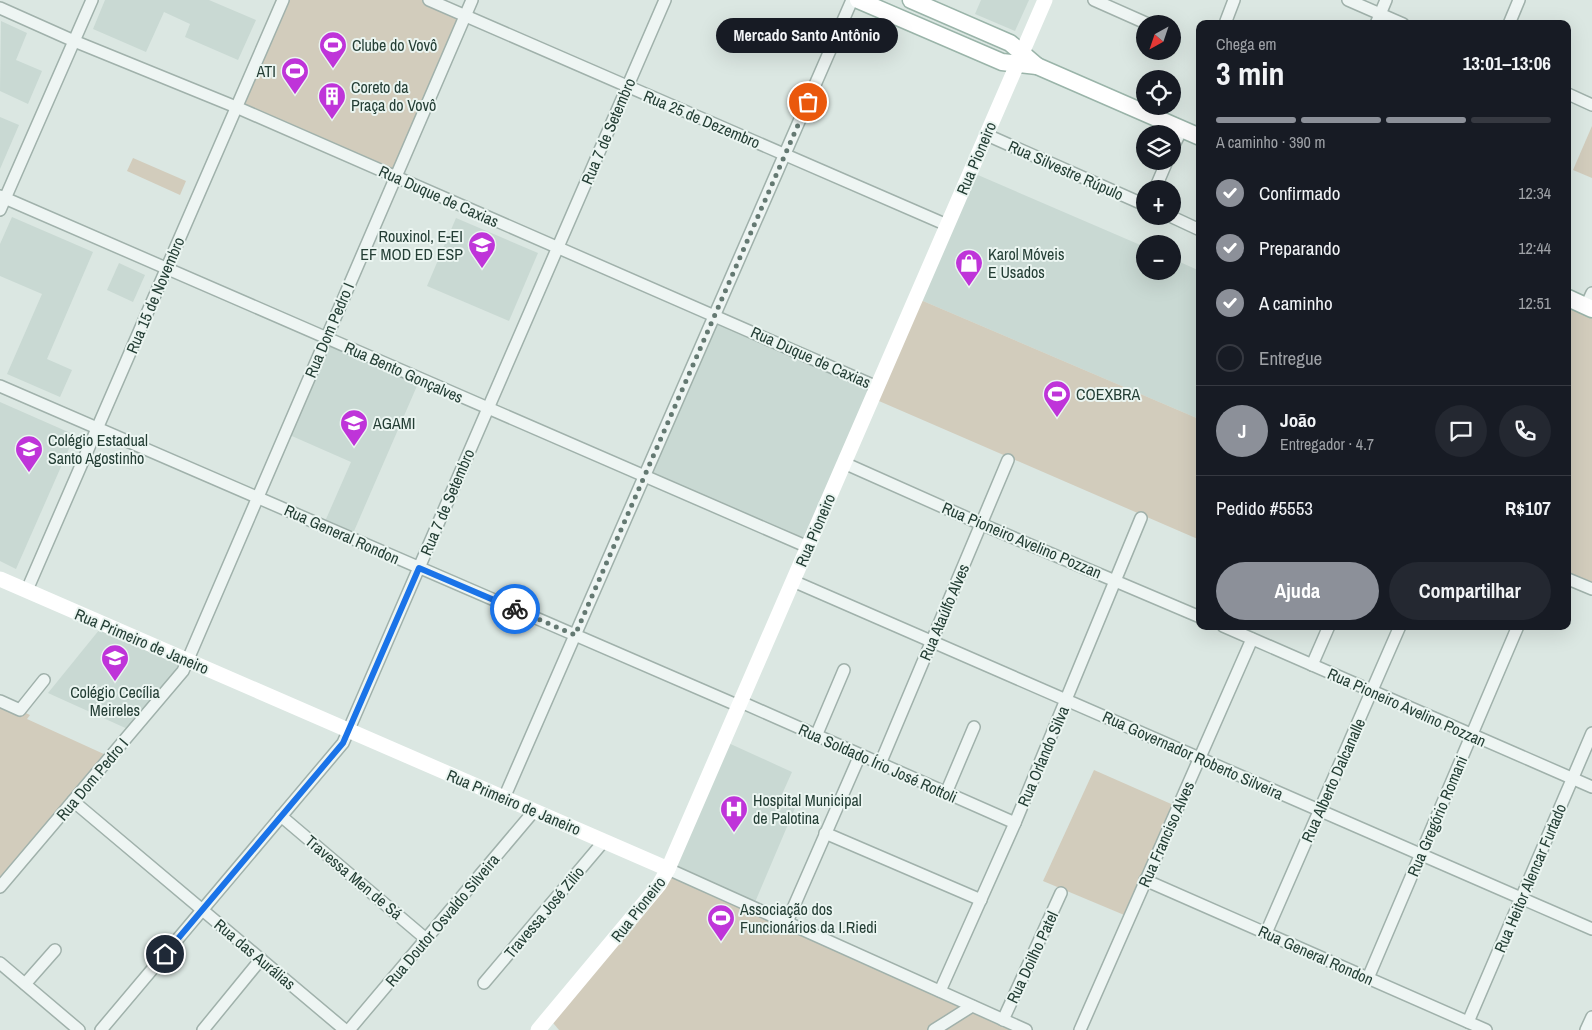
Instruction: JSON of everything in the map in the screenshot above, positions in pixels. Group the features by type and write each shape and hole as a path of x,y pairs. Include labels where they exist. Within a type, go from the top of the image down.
{"main road":[{"path":"858,0 1002,62 1020,59 1196,135"},
{"path":"911,0 1010,43 1020,59"},
{"path":"1571,299 1590,303"}],"street":[{"path":"0,210 3,197 92,0"},
{"name":"Rua 15 de Novembro","path":"26,590 283,0"},
{"name":"Rua 25 de Dezembro","path":"429,0 947,225"},
{"name":"Rua Dom Pedro I","path":"0,886 185,665 472,0"},
{"name":"Rua 7 de Setembro","path":"101,1030 343,743 664,0"},
{"path":"504,798 852,0"},
{"name":"Rua Pioneiro","path":"538,1030 659,885 668,869 1045,0"},
{"path":"1094,0 1136,19"},
{"path":"1226,20 1234,0"},
{"path":"1348,0 1378,19 1386,0"},
{"path":"1511,20 1519,0"},
{"name":"Rua Duque de Caxias","path":"0,8 74,41 236,107 877,386"},
{"path":"1571,95 1592,105"},
{"name":"Rua Silvestre Rúpulo","path":"986,135 1136,201"},
{"name":"Rua Bento Gonçalves","path":"3,197 808,547"},
{"path":"1181,221 1196,228"},
{"name":"Rua General Rondon","path":"0,386 419,568 740,704"},
{"name":"Rua Ataúlfo Alves","path":"880,764 1008,460"},
{"name":"Rua Pioneiro Avelino Pozzan","path":"844,463 981,524 1196,614"},
{"name":"Rua Orlando Silva","path":"940,991 1015,823 1141,518"},
{"name":"Rua Primeiro de Janeiro","path":"0,579 185,665 348,730 604,841 1026,1030"},
{"path":"1571,580 1592,589"},
{"name":"Rua Governador Roberto Silveira","path":"793,581 1592,930"},
{"name":"Rua Pioneiro Avelino Pozzan","path":"1232,630 1592,787"},
{"path":"1312,665 1327,630"},
{"name":"Rua Alberto Dalcanalle","path":"1266,933 1398,630"},
{"name":"Rua Gregório Romani","path":"1368,978 1516,630"},
{"name":"Rua Franciso Alves","path":"1080,1030 1252,639"},
{"path":"816,736 844,670"},
{"path":"0,701 20,710 44,680"},
{"name":"Rua Soldado Írio José Rottoli","path":"740,704 1015,823"},
{"path":"946,793 974,727"},
{"name":"Rua Heitor Alencar Furtado","path":"1468,1022 1592,733"},
{"path":"786,922 860,755"},
{"name":"Rua das Aurálias","path":"73,801 345,1030"},
{"name":"Rua Doutor Osvaldo Silveira","path":"350,1030 534,811"},
{"name":"Travessa Men de Sá","path":"281,816 426,939"},
{"path":"826,833 980,900"},
{"name":"Travessa José Zilio","path":"484,983 604,841"},
{"name":"Rua General Rondon","path":"1145,880 1486,1030"},
{"name":"Rua Doilho Patel","path":"1003,1020 1061,893"},
{"path":"25,984 55,950"},
{"path":"203,1030 261,959"},
{"path":"0,963 79,1030"},
{"path":"934,1030 972,1006"},
{"path":"1586,1030 1592,1016"}],"shaded area":[{"path":"105,0 209,0 256,20 238,60 185,37 190,24 164,12 146,52 93,29"},
{"path":"283,0 429,0 465,16 396,177 236,107"},
{"path":"981,0 1029,0 1015,31 975,14"},
{"path":"1,21 27,33 16,60 42,71 28,104 0,91"},
{"path":"0,117 19,125 0,169"},
{"path":"1592,126 1592,178 1573,170"},
{"path":"133,158 186,181 180,195 127,171"},
{"name":"COEXBRA","path":"971,172 1136,243 1136,280 1181,280 1181,263 1196,269 1196,418 916,298"},
{"path":"12,217 93,252 47,359 72,370 60,397 7,374 42,294 0,276 0,244"},
{"name":"Rouxinol, E-EI EF MOD ED ESP","path":"456,218 538,253 509,321 427,286"},
{"path":"119,263 145,275 133,302 107,290"},
{"path":"1592,293 1592,589 1571,580 1571,299 1586,306"},
{"name":"COEXBRA","path":"916,298 1196,418 1196,538 872,398"},
{"path":"714,315 877,387 808,547 644,476"},
{"name":"AGAMI","path":"326,338 420,379 351,538 323,526 351,462 285,433"},
{"name":"Colégio Estadual Santo Agostinho","path":"0,402 75,435 16,569 0,561"},
{"name":"Colégio Cecília Meireles","path":"104,624 188,660 132,731 48,693"},
{"path":"0,701 30,715 27,719 106,755 0,887"},
{"name":"Hospital Municipal de Palotina","path":"724,741 792,772 779,801 795,808 753,907 668,869"},
{"path":"1094,770 1178,807 1129,917 1043,881"},
{"name":"Associação dos Funcionários da I.Riedi","path":"668,869 1026,1030 559,1030 549,1018"}],"way so far":[{"path":"515,609 575,635 808,102"}],"place":[{"name":"Clube do Vovô","path":"333,69"},
{"name":"ATI","path":"295,95"},
{"name":"Mercado Santo Antônio","path":"808,102"},
{"name":"Coreto da Praça do Vovô","path":"332,120"},
{"name":"Rouxinol, E-EI EF MOD ED ESP","path":"482,269"},
{"name":"Karol Móveis E Usados","path":"969,287"},
{"name":"COEXBRA","path":"1057,418"},
{"name":"AGAMI","path":"354,447"},
{"name":"Colégio Estadual Santo Agostinho","path":"29,473"},
{"name":"Colégio Cecília Meireles","path":"115,682"},
{"name":"Hospital Municipal de Palotina","path":"734,833"},
{"name":"Associação dos Funcionários da I.Riedi","path":"721,942"}],"route":[{"path":"165,954 343,743 419,568 515,609"}]}
